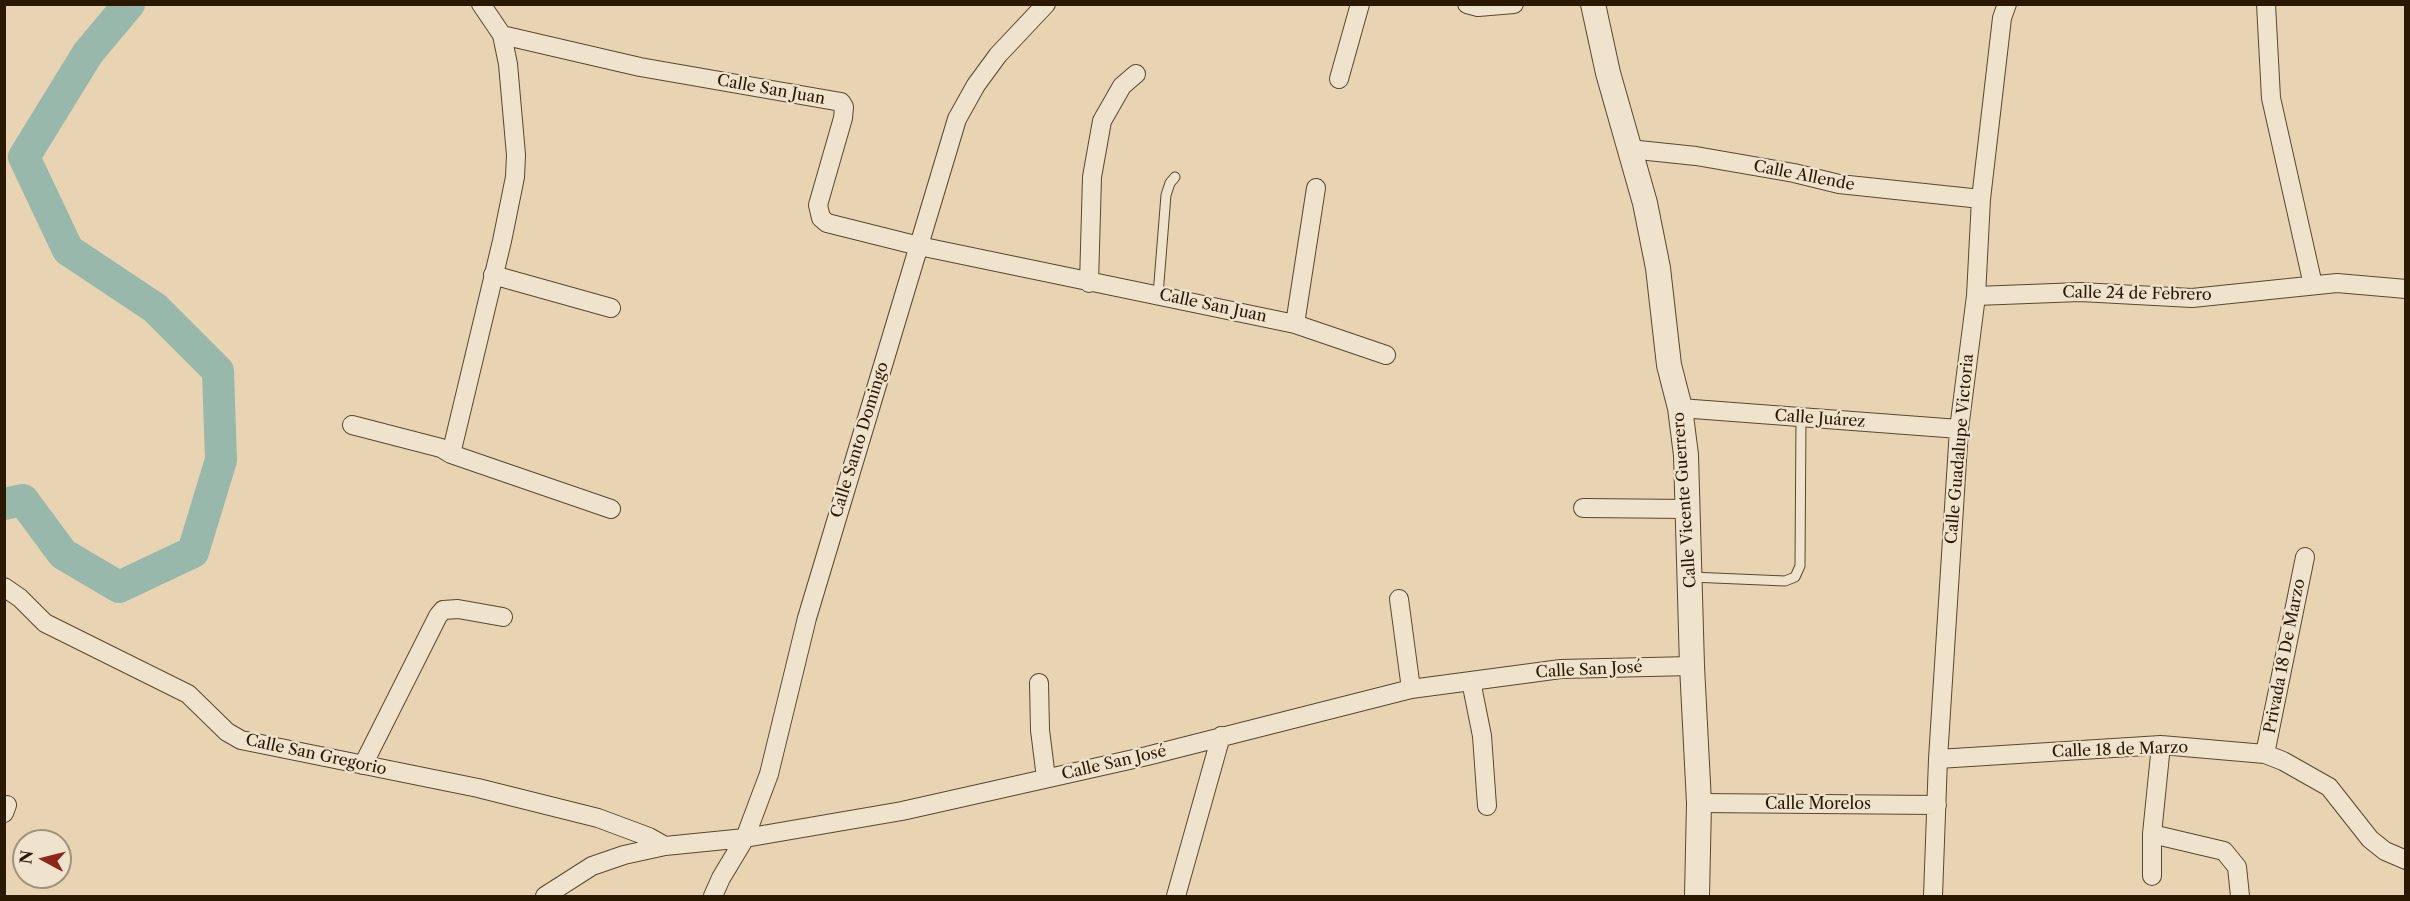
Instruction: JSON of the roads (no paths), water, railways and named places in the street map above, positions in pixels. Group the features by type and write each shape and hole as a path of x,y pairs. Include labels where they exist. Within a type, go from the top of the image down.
{"street":[{"path":"451,454 510,206 516,155 508,64 502,35 481,4"},
{"name":"Calle Santo Domingo","path":"713,897 721,878 745,838 769,774 807,618 957,119 976,85 998,55 1046,4"},
{"path":"1340,79 1360,4"},
{"path":"1467,4 1478,7 1514,4"},
{"name":"Calle Vicente Guerrero","path":"1593,4 1608,73 1645,203 1658,268 1669,365 1680,408 1686,455 1692,666 1699,803 1697,897"},
{"name":"Calle Guadalupe Victoria","path":"1933,897 1938,759 1959,429 1976,296 1981,199 2002,18 2007,4"},
{"path":"2266,4 2271,98 2313,285"},
{"name":"Calle San Juan","path":"502,35 640,67 841,102 844,112 818,205 821,218 827,223 919,246 1089,283 1295,324 1386,354"},
{"path":"1089,283 1092,177 1102,121 1122,86 1136,74"},
{"name":"Calle Allende","path":"1629,149 1696,156 1794,173 1839,184 1981,199"},
{"path":"1295,324 1316,188"},
{"path":"494,275 611,308"},
{"name":"Calle 24 de Febrero","path":"1976,296 2080,292 2192,298 2313,285 2406,288"},
{"name":"Calle Juárez","path":"1680,408 1959,429"},
{"path":"352,424 415,440 611,509"},
{"path":"1583,508 1688,509"},
{"name":"Privada 18 De Marzo","path":"2265,754 2305,557"},
{"name":"Calle San Gregorio","path":"4,587 20,598 45,623 188,694 227,732 241,740 478,788 598,819 648,837 665,846"},
{"path":"1399,599 1411,689"},
{"path":"363,765 443,610 458,609 503,617"},
{"name":"Calle San José","path":"545,897 603,861 665,846 745,838 902,811 1147,756 1411,689 1561,669 1692,666"},
{"path":"1471,681 1482,736 1487,806"},
{"path":"1039,683 1040,730 1046,778"},
{"path":"1176,897 1221,736"},
{"path":"2152,876 2152,834 2161,745"},
{"name":"Calle 18 de Marzo","path":"1938,759 2161,745 2265,754 2283,760 2329,787 2370,839 2385,851 2406,861"},
{"name":"Calle Morelos","path":"1699,803 1937,805"},
{"path":"2152,834 2224,851 2237,867 2240,897"}],"lane":[{"path":"1158,295 1166,195 1175,177"},
{"path":"1691,576 1785,581 1795,577 1800,566 1801,417"}],"waterway":[{"path":"4,504 23,500 63,554 119,587 193,552 221,460 218,371 155,308 68,250 24,157 88,53 129,4"}]}
